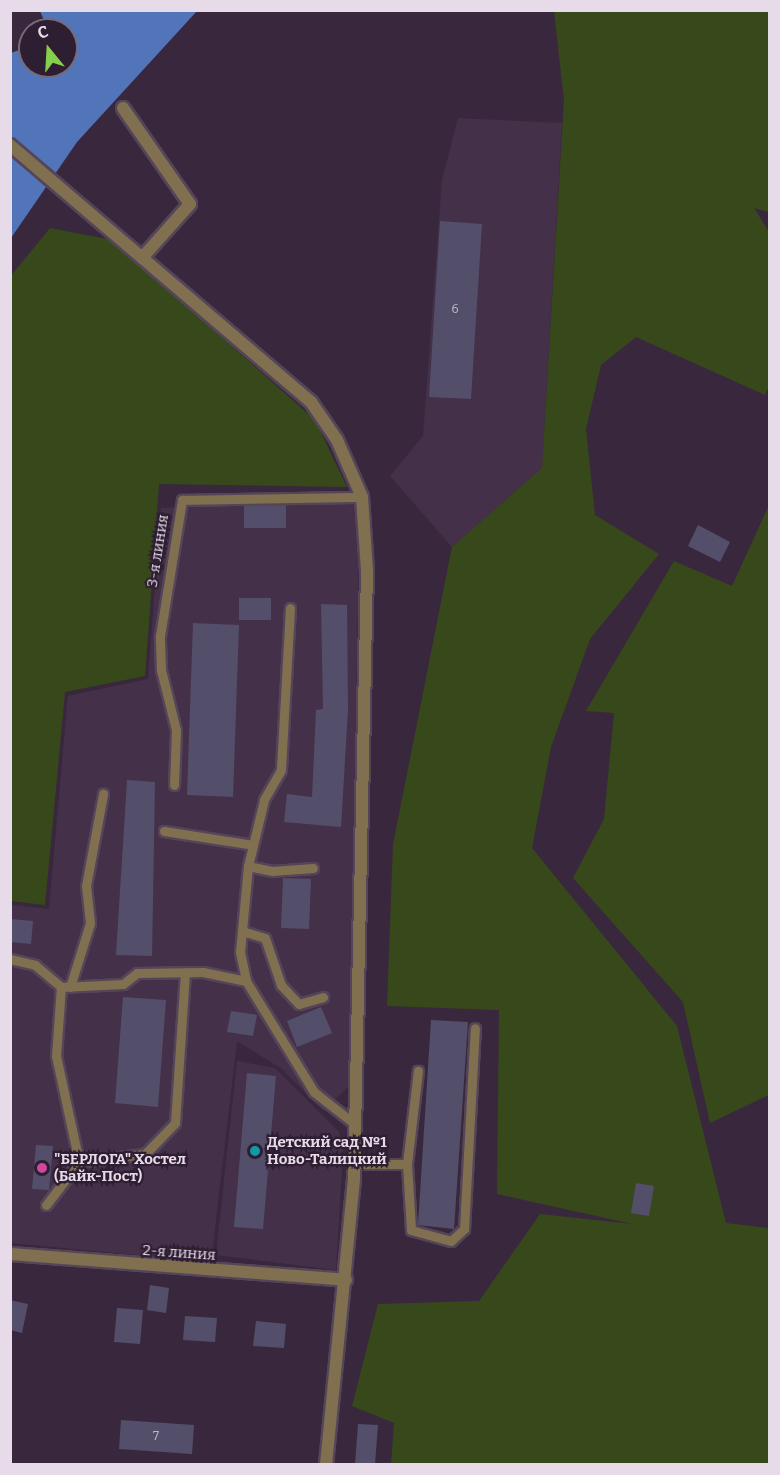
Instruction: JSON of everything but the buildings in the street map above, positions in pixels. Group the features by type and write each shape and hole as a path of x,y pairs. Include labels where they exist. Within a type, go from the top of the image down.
{"street":[{"path":"123,108 190,204 142,258"},
{"path":"10,145 311,402 337,440 362,497 368,570 355,1164 346,1280 326,1464"},
{"name":"2-я линия","path":"10,1254 346,1280"}],"lane":[{"name":"3-я линия","path":"174,785 176,730 161,670 160,636 182,500 362,497"},
{"path":"290,608 281,770 264,800 248,866 240,951 246,981 314,1092 356,1125"},
{"path":"79,1162 56,1056 66,987 90,922 86,886 103,794"},
{"path":"164,831 253,846"},
{"path":"248,866 272,871 313,868"},
{"path":"242,931 265,938 281,985 299,1004 322,997"},
{"path":"10,959 35,965 66,987 123,984 137,973 185,972 246,981"},
{"path":"46,1205 79,1162 145,1154 175,1123 185,972"},
{"path":"418,1071 407,1164 411,1230 451,1241 464,1229 475,1028"},
{"path":"355,1164 407,1164"}],"shaded area":[{"path":"458,118 562,123 542,468 452,547 390,476 423,436 442,180"},
{"path":"360,499 349,1086 323,1111 282,1069 237,1041 211,1262 11,1243 11,905 49,909 68,696 148,679 161,508"},
{"path":"237,1061 275,1068 339,1132 343,1152 336,1270 216,1255"}],"green space":[{"path":"554,11 769,11 769,212 754,208 769,232 769,386 765,395 636,337 601,365 586,429 595,515 659,554 590,639 551,747 532,848 677,1026 726,1223 769,1228 769,1464 391,1464 394,1423 352,1406 378,1304 479,1301 540,1214 633,1224 497,1194 499,1010 387,1006 393,844 452,547 542,468 564,100"},
{"path":"50,228 112,240 315,420 347,487 159,484 145,676 65,692 45,905 11,901 10,277"},
{"path":"769,505 769,1095 710,1123 683,1002 573,878 604,819 614,713 586,711 674,561 732,586"}],"water":[{"path":"40,11 197,11 77,142 11,238 11,53 18,50 18,78 78,78 78,18 43,18"}],"place":[{"name":"Детский сад №1 Ново-Талицкий","path":"255,1151"},
{"name":"\"БЕРЛОГА\" Хостел (Байк-Пост)","path":"42,1168"}]}
